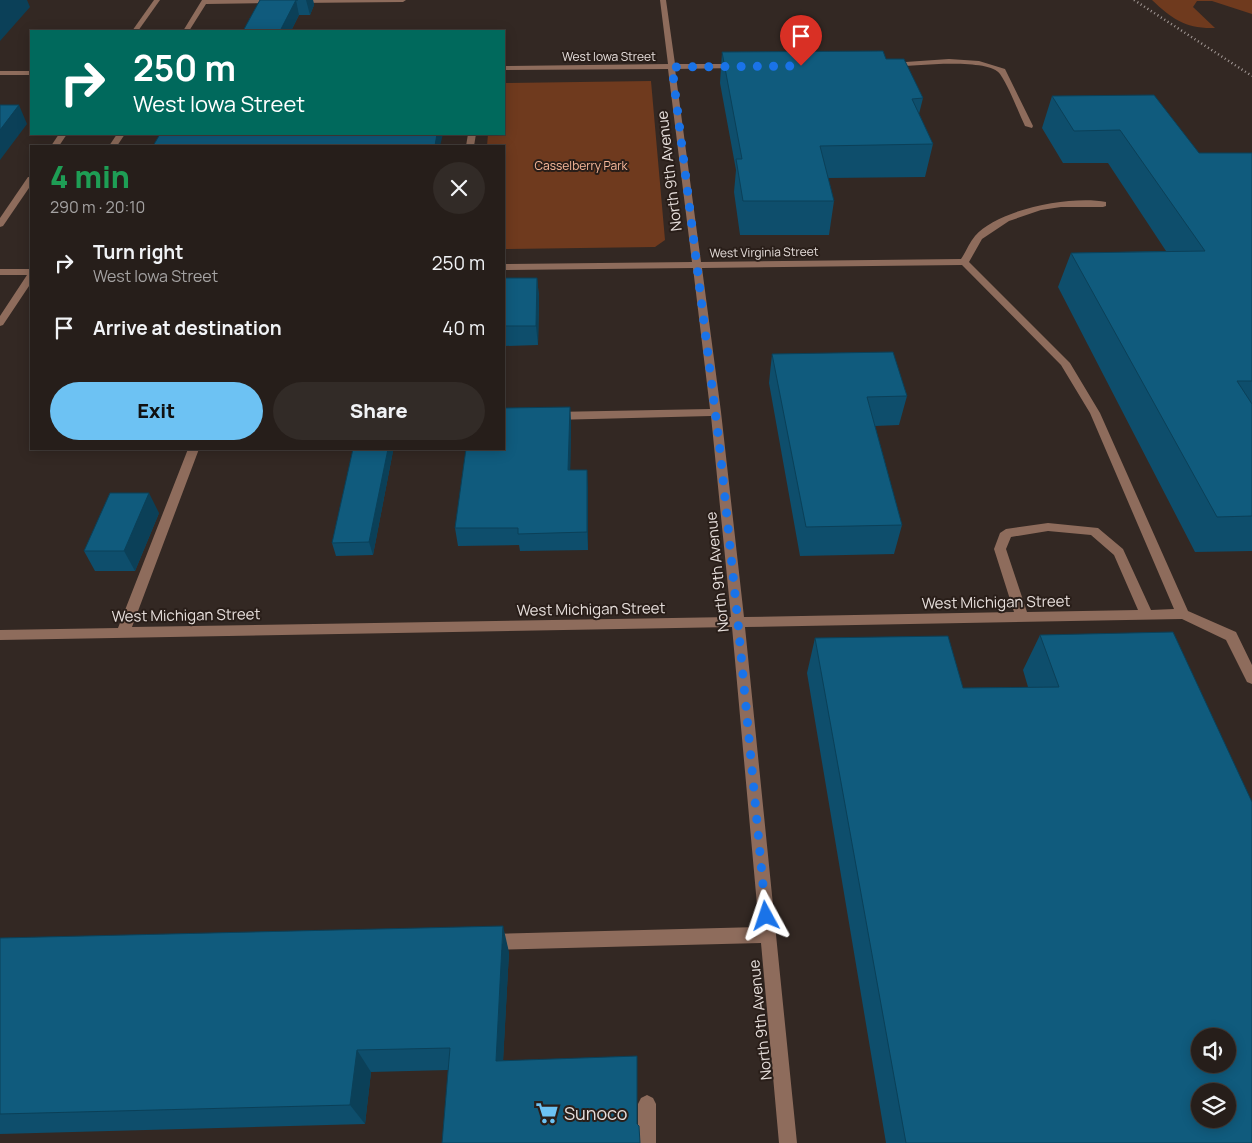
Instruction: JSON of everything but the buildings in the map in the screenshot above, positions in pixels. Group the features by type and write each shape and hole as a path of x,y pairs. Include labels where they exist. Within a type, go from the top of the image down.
{"street":[{"path":"136,30 157,0"},
{"path":"290,1 403,0"},
{"name":"North 9th Avenue","path":"663,0 716,412 788,1143"},
{"path":"187,30 205,1 281,1"},
{"path":"884,65 985,63 995,66 1002,71 1029,126"},
{"name":"West Iowa Street","path":"505,68 749,66"},
{"path":"0,73 30,72"},
{"path":"0,224 30,180"},
{"path":"1103,204 1061,204 1039,208 1006,219 979,238 964,262 1065,363 1095,413 1183,614 1231,636 1252,678"},
{"name":"West Virginia Street","path":"505,267 964,262"},
{"path":"0,272 30,272"},
{"path":"0,323 30,278"},
{"path":"542,416 716,412"},
{"path":"122,633 193,450"},
{"path":"1022,617 1000,549 1006,534 1048,527 1094,531 1107,540 1119,552 1148,615"},
{"name":"West Michigan Street","path":"0,635 1183,614"},
{"path":"478,943 767,935"},
{"path":"647,1104 648,1143"}],"green space":[{"path":"1152,0 1252,0 1252,14 1212,1 1197,1 1193,7 1215,28 1196,27 1180,22 1166,13"},
{"name":"Casselberry Park","path":"651,81 665,240 655,247 505,249 505,145 487,145 488,135 505,135 505,83"}],"railway":[{"path":"1134,0 1252,76"}],"place":[{"name":"Sunoco","path":"547,1113"}],"route":[{"path":"766,916 716,412 672,67 801,66"}]}
